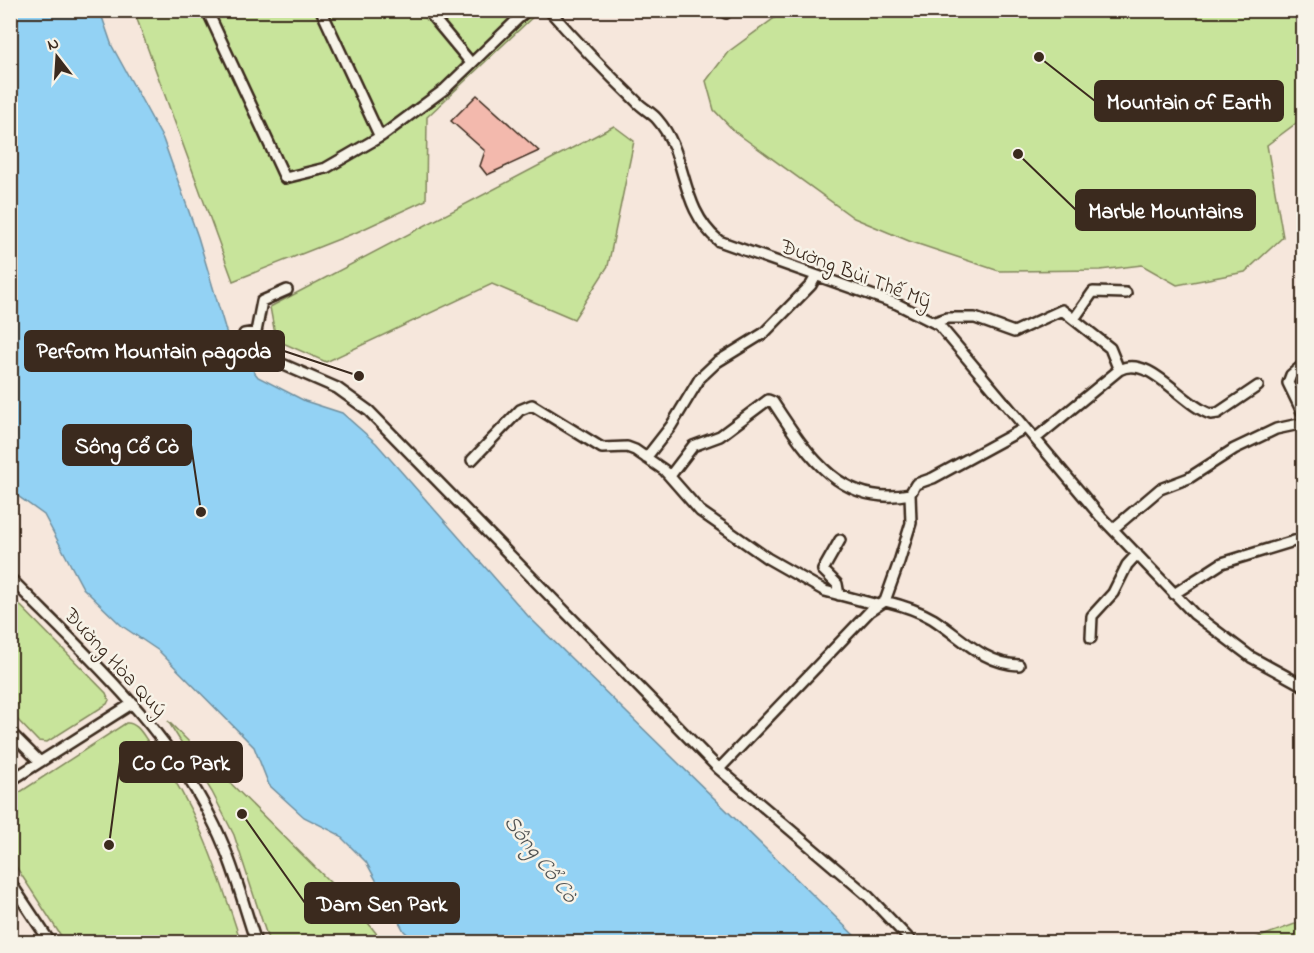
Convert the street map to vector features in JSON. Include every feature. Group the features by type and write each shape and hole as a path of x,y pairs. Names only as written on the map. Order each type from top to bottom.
{"street":[{"path":"207,10 285,178 327,168 380,137 445,89 527,10"},
{"path":"321,10 380,137"},
{"path":"428,10 471,63"},
{"name":"Đường Bùi Thế Mỹ","path":"549,10 657,120 673,145 695,212 703,228 719,241 897,304 934,322 1113,529 1174,594 1216,633 1251,657 1304,686"},
{"path":"646,458 671,426 700,378 717,362 764,333 811,285 816,276"},
{"path":"287,290 262,301 256,332 244,334 259,354 337,388 369,411 719,769 867,895 912,942"},
{"path":"1074,319 1093,292 1126,293"},
{"path":"934,322 954,318 975,318 1010,332 1021,330 1058,310 1066,312 1110,348 1119,370"},
{"path":"1304,364 1291,375 1288,383 1304,416"},
{"path":"1035,439 1119,370 1129,366 1141,367 1211,414 1218,413 1258,386"},
{"path":"670,476 693,446 720,436 768,400 773,402 809,456 830,477 868,493 910,494"},
{"path":"472,460 510,419 529,405 602,448 627,447 646,458 670,476 690,501 720,527 810,583 839,595 907,607 932,619 999,663 1019,665"},
{"path":"1113,529 1160,489 1189,478 1234,449 1276,429 1304,423"},
{"path":"719,769 882,603 911,522 910,494 916,484 933,478 1025,428"},
{"path":"1174,594 1222,563 1304,538"},
{"path":"839,595 837,584 823,570 840,540"},
{"path":"1091,638 1092,616 1113,593 1126,564 1137,554"},
{"name":"Đường Hòa Quý","path":"10,578 133,703 175,755 208,812 222,843 256,942"},
{"path":"10,782 133,703"},
{"path":"10,732 40,762"},
{"path":"10,882 50,942"}],"green space":[{"path":"134,11 539,11 427,117 426,200 357,232 233,281"},
{"path":"784,11 1303,11 1303,118 1267,145 1283,237 1245,272 1177,285 1142,265 1100,270 999,271 909,241 854,218 734,131 714,110 706,81 728,52"},
{"path":"614,126 634,141 608,266 574,319 492,284 326,362 276,340 270,307"},
{"path":"11,596 106,693 109,700 107,704 47,742 38,741 11,713"},
{"path":"168,721 358,910 383,942 269,942 234,835 212,792"},
{"path":"126,723 130,723 139,730 166,766 193,813 224,890 241,942 65,942 11,859 11,798"},
{"path":"1303,921 1303,942 1246,942"}],"water":[{"path":"10,11 100,11 112,46 163,139 198,237 228,338 258,377 305,401 342,413 376,443 528,616 861,942 416,942 404,931 366,862 338,834 304,817 269,785 254,747 159,651 122,626 83,588 44,515 11,491"}],"building":[{"path":"477,95 539,151 487,175 480,166 485,151 451,121"}],"place":[{"name":"Mountain of Earth","path":"1039,57"},
{"name":"Marble Mountains","path":"1018,154"},
{"name":"Perform Mountain pagoda","path":"359,376"},
{"name":"Sông Cổ Cò","path":"201,512"},
{"name":"Dam Sen Park","path":"242,814"},
{"name":"Co Co Park","path":"109,845"}]}
